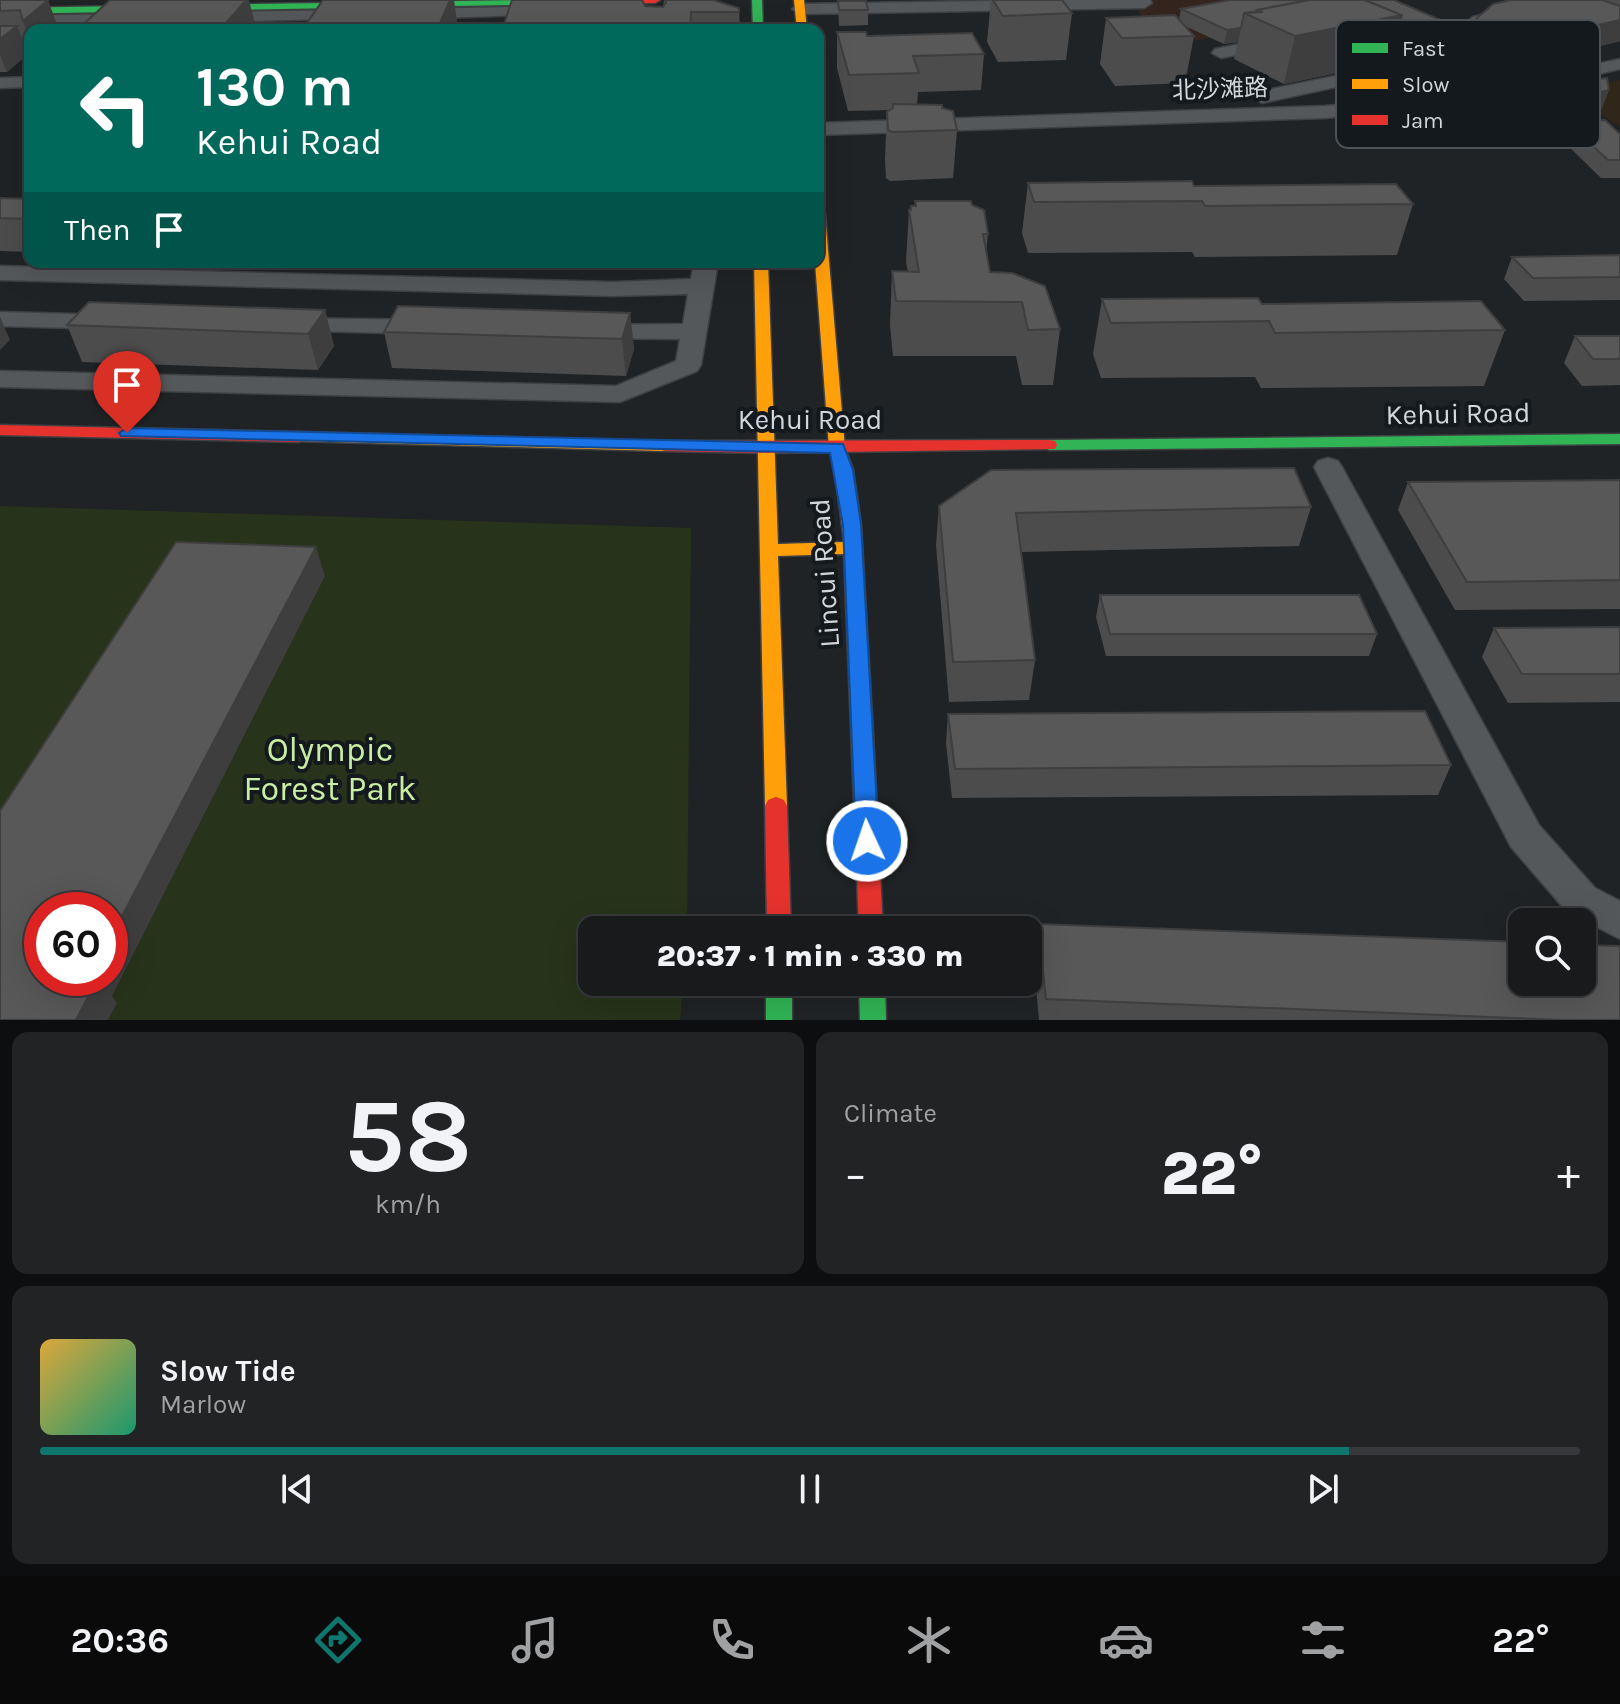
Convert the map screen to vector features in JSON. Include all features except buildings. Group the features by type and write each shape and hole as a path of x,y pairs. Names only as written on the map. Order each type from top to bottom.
{"main road":[{"path":"0,2 143,0"},
{"path":"757,0 758,24"},
{"path":"800,4 802,24"},
{"path":"0,11 654,9"},
{"name":"Lincui Road","path":"761,268 770,392 764,448 779,916"},
{"name":"Lincui Road","path":"820,268 825,392 837,448 836,470 853,548 870,916"},
{"name":"Kehui Road","path":"0,430 764,448 1620,439"},
{"name":"Kehui Road","path":"836,470 869,470"},
{"path":"769,550 853,548"},
{"path":"779,996 779,1020"},
{"path":"872,996 873,1020"}],"street":[{"path":"800,4 1145,2 1158,19"},
{"path":"1479,20 1533,8"},
{"path":"0,21 281,23 541,11 638,13 654,9"},
{"path":"1221,53 1295,38"},
{"path":"0,47 24,46"},
{"name":"北沙滩路","path":"1600,69 1620,64"},
{"path":"1262,97 1336,81"},
{"path":"0,83 24,82"},
{"name":"北沙滩路","path":"824,129 1336,111"},
{"path":"0,273 613,289 704,274 688,365 620,394 0,379"},
{"path":"0,319 133,323"},
{"path":"258,325 446,328"},
{"path":"570,330 694,332"},
{"path":"1327,467 1525,836 1581,900 1620,921"}],"shaded area":[{"path":"1137,0 1395,0 1169,46 1137,10"},
{"path":"1620,80 1620,126 1600,115 1600,84"}],"green space":[{"name":"Olympic Forest Park","path":"0,506 691,528 687,916 578,916 578,996 682,996 680,1020 0,1020"}],"traffic: fast":[{"path":"757,0 758,24"},
{"path":"0,11 517,2"},
{"path":"1049,445 1620,439"},
{"path":"779,996 779,1020"},
{"path":"872,996 873,1020"}],"traffic: slow":[{"path":"799,0 801,24"},
{"path":"761,268 776,806"},
{"path":"822,268 837,448 844,470 852,525 863,752"},
{"path":"299,437 664,446"},
{"path":"769,550 853,548"}],"traffic: jam":[{"path":"517,2 655,0"},
{"path":"0,430 299,437"},
{"path":"664,446 1049,445"},
{"path":"863,752 870,916"},
{"path":"776,806 779,916"}],"route":[{"path":"127,433 837,448 844,470 852,525 867,841"}]}
